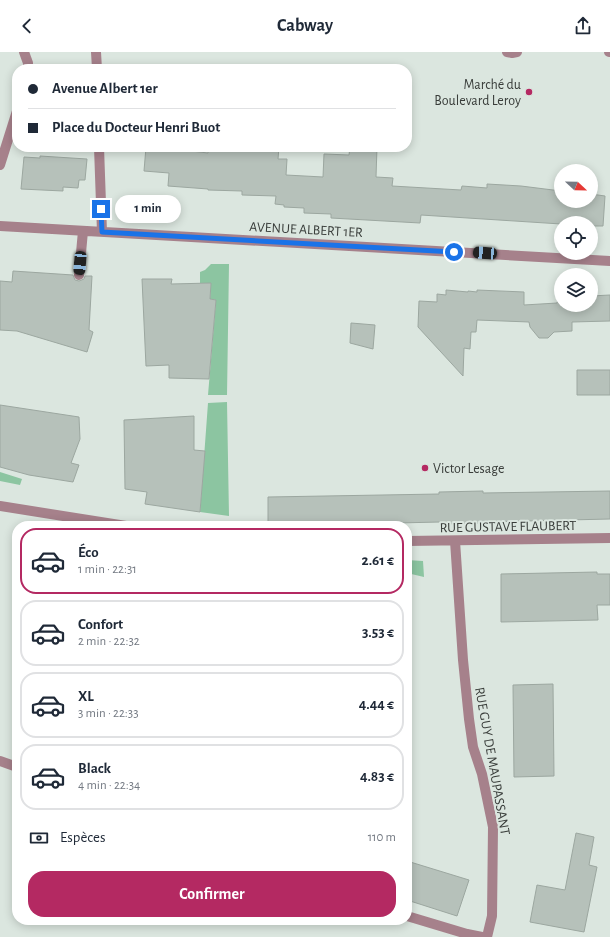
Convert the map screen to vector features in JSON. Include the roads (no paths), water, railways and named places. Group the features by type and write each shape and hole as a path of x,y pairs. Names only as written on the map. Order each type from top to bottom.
{"street":[{"path":"24,52 28,64"},
{"path":"96,52 97,64"},
{"path":"507,52 517,52"},
{"path":"0,165 12,127"},
{"path":"99,152 102,232"},
{"name":"AVENUE ALBERT 1ER","path":"0,226 610,261"},
{"path":"79,275 83,230"},
{"path":"0,506 94,521"},
{"name":"RUE GUSTAVE FLAUBERT","path":"412,541 610,538"},
{"name":"RUE GUY DE MAUPASSANT","path":"455,541 463,660 469,719 473,747 482,774 493,827 492,916 486,937"},
{"path":"0,761 12,766"},
{"path":"412,917 482,937"}],"place":[{"name":"Marché du Boulevard Leroy","path":"529,92"},
{"name":"Victor Lesage","path":"425,468"}]}
